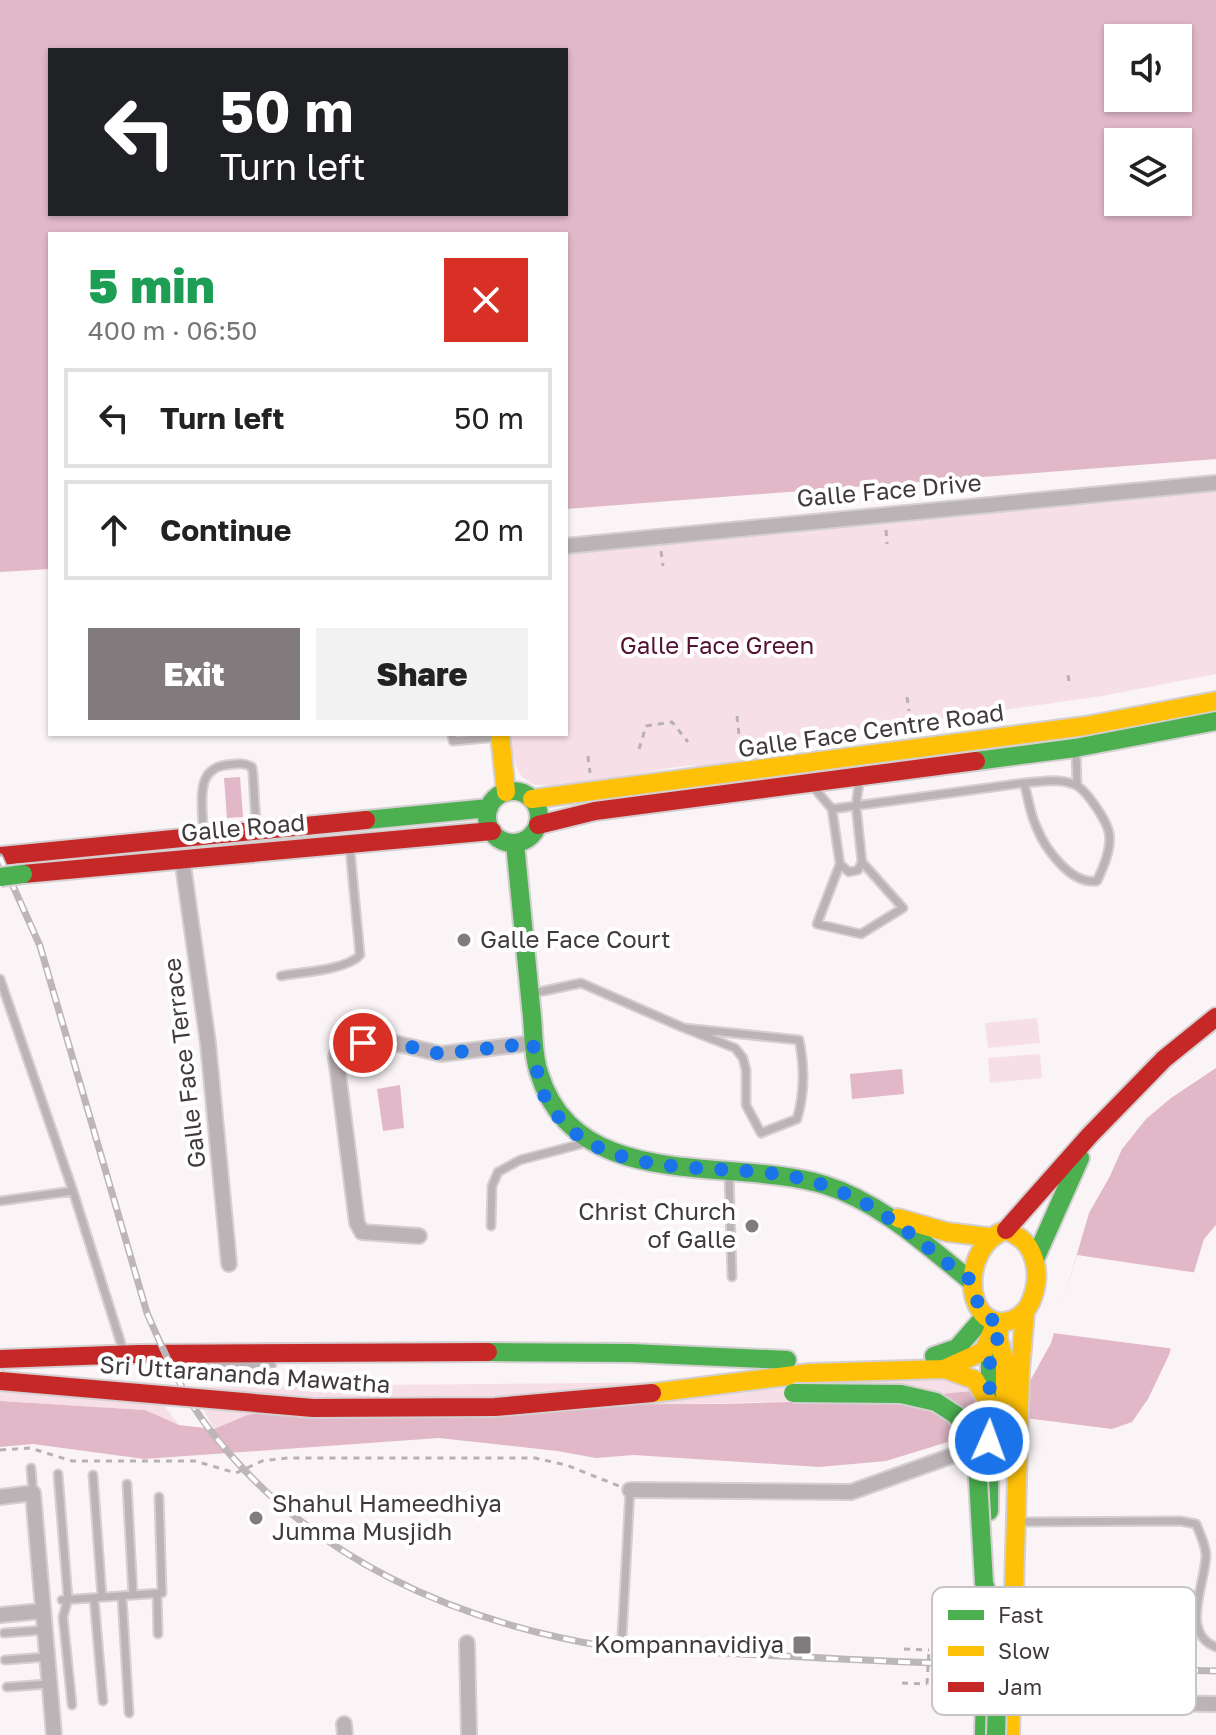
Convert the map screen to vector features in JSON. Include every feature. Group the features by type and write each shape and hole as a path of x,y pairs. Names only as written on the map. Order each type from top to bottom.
{"main road":[{"name":"Galle Face Centre Road","path":"538,825 595,811 1075,748 1176,720 1216,701"},
{"name":"Galle Face Centre Road","path":"532,799 1085,726 1176,720 1216,721"},
{"path":"500,736 506,792"},
{"path":"506,792 521,792 532,799 538,809 538,825 530,837 515,843 501,840 488,823 489,808 497,796 506,792"},
{"name":"Galle Road","path":"0,856 489,808"},
{"name":"Galle Road","path":"0,877 492,831"},
{"path":"515,843 533,1043 544,1094 558,1116 587,1142 613,1155 808,1180 845,1193 882,1213 972,1282"},
{"path":"1015,1587 1018,1436 995,1324 976,1300 972,1282 976,1257 1164,1059 1216,1017"},
{"path":"1035,1259 1090,1135"},
{"path":"882,1213 947,1232 1023,1237 1035,1259 1037,1283 991,1407 987,1587"},
{"path":"995,1324 1015,1320 1025,1313"},
{"name":"Sri Uttarananda Mawatha","path":"678,1389 746,1365 787,1360 948,1353 995,1324"},
{"name":"Sri Uttarananda Mawatha","path":"0,1381 313,1408 495,1407 652,1393 810,1373 944,1369 984,1351 995,1324"},
{"path":"0,1359 200,1354 570,1352 787,1360"},
{"path":"944,1369 971,1374 981,1385 991,1407"},
{"path":"1001,1587 1005,1370"},
{"path":"678,1389 901,1394 936,1402 956,1415 972,1437 977,1462 985,1587"},
{"path":"984,1715 984,1735"},
{"path":"996,1735 997,1715"},
{"path":"1010,1735 1011,1715"}],"street":[{"name":"Galle Face Drive","path":"568,546 1216,483"},
{"name":"Galle Face Terrace","path":"182,858 208,1043 229,1264"},
{"path":"419,1236 362,1232 357,1223 336,1057 338,1050 382,1040 441,1054 533,1043"},
{"path":"630,1490 851,1492 990,1441"},
{"path":"0,1497 33,1493 54,1735"},
{"path":"0,1615 45,1604"},
{"path":"467,1643 469,1735"},
{"path":"1196,1704 1216,1704"}],"lane":[{"path":"452,736 453,741 492,736"},
{"path":"1024,783 1036,828 1067,872 1087,883 1097,881 1106,859 1109,834 1093,802 1077,784 1075,748"},
{"path":"204,836 204,777 216,766 244,763 252,767 257,831"},
{"path":"840,864 849,872 858,870 862,862 856,806 861,776"},
{"path":"832,809 1024,783 1054,781 1077,784"},
{"path":"809,783 832,809 840,864 817,924 861,934 903,908 862,862"},
{"path":"281,976 354,962 360,955 350,843"},
{"path":"0,979 73,1191 125,1356"},
{"path":"529,994 581,983 684,1028 735,1048 743,1058 746,1070 746,1105 761,1133 797,1119 804,1095 799,1040 684,1028"},
{"path":"491,1226 492,1186 498,1172 520,1160 587,1142"},
{"path":"729,1169 732,1277"},
{"path":"0,1201 73,1191"},
{"path":"200,1354 202,1364 207,1367 287,1363"},
{"path":"302,1363 493,1359 746,1365"},
{"path":"31,1468 33,1493"},
{"path":"58,1474 65,1600 63,1617 72,1705"},
{"path":"93,1475 103,1701"},
{"path":"127,1484 133,1595"},
{"path":"622,1637 630,1490"},
{"path":"65,1600 157,1594 163,1591 159,1497"},
{"path":"1017,1522 1180,1521 1196,1524 1206,1554 1196,1619 1204,1642 1216,1647"},
{"path":"157,1594 158,1634"},
{"path":"122,1596 129,1713"},
{"path":"4,1633 44,1630"},
{"path":"5,1660 46,1657"},
{"path":"7,1687 49,1684"}],"path":[{"path":"885,527 887,544"},
{"path":"1068,675 1070,687"},
{"path":"907,697 909,711"},
{"path":"737,716 739,735"},
{"path":"639,749 646,726 672,722 688,742"},
{"path":"0,1450 30,1448 72,1461 195,1461 236,1473 262,1461 287,1458 535,1458 566,1465 630,1490"},
{"path":"902,1683 927,1684 929,1650 904,1649"}],"green space":[{"name":"Galle Face Green","path":"1216,477 1216,674 1102,696 794,740 783,756 722,768 670,768 543,786 531,783 520,774 510,736 568,736 568,539"},
{"path":"1037,1018 1040,1043 988,1048 985,1023"},
{"path":"1040,1054 1042,1078 990,1083 988,1058"},
{"path":"993,1379 993,1389 888,1399 247,1415 214,1429 191,1387"},
{"path":"0,1389 164,1405 179,1426 145,1410 0,1401"}],"shaded area":[{"path":"0,0 1216,0 1216,459 568,509 568,232 48,232 48,569 0,572"},
{"path":"240,777 243,817 227,818 224,778"},
{"path":"1216,1068 1216,1225 1204,1239 1169,1355 1148,1399 1132,1422 1112,1429 1025,1418 886,1461 819,1467 634,1455 596,1458 439,1438 144,1459 33,1444 0,1447 0,1401 145,1410 179,1425 214,1429 247,1415 325,1405 719,1404 888,1399 993,1389 1030,1381 1051,1343 1089,1213 1122,1149 1146,1119"},
{"path":"902,1069 904,1094 852,1099 850,1074"},
{"path":"400,1085 404,1128 383,1131 377,1089"}],"pier":[{"path":"1077,1255 1198,1273 1175,1349 1053,1333"}],"railway":[{"path":"0,857 40,946 147,1313 167,1358 200,1417 249,1475 292,1514 339,1548 389,1577 441,1601 496,1621 552,1636 644,1650 932,1663"},
{"path":"1196,1670 1216,1671"}],"traffic: fast":[{"path":"976,761 1075,748 1216,721"},
{"path":"513,791 531,799 539,817 531,835 513,843 495,835 487,817 495,799 513,791"},
{"path":"366,820 489,808"},
{"path":"515,843 535,1057 539,1073 558,1112 586,1138 621,1154 661,1164 787,1177 846,1193 885,1214 972,1282"},
{"path":"0,877 23,874"},
{"path":"1035,1259 1080,1158"},
{"path":"934,1356 957,1348 985,1316"},
{"path":"989,1511 990,1359 998,1337"},
{"path":"488,1352 631,1353 787,1360"},
{"path":"793,1393 901,1394 936,1402 956,1415 972,1437 977,1462 985,1587"},
{"path":"984,1715 984,1735"},
{"path":"996,1735 997,1715"}],"traffic: slow":[{"path":"532,799 1085,726 1216,701"},
{"path":"500,736 506,792"},
{"path":"898,1218 947,1232 988,1237"},
{"path":"1006,1230 1020,1238 1030,1249 1036,1265 1036,1284 1026,1310 1014,1319 1003,1322 990,1319 981,1311 973,1283 981,1251 991,1239 1006,1230"},
{"path":"1014,1587 1020,1371 1025,1313"},
{"path":"652,1393 810,1373 944,1369 984,1351 996,1322"},
{"path":"1000,1324 998,1337 1005,1364 1005,1396"},
{"path":"945,1369 975,1380 991,1407"},
{"path":"1010,1735 1011,1715"}],"traffic: jam":[{"path":"538,825 595,811 976,761"},
{"path":"0,856 366,820"},
{"path":"23,874 492,831"},
{"path":"1006,1230 1090,1135 1164,1059 1216,1017"},
{"path":"0,1359 138,1354 488,1352"},
{"path":"0,1381 313,1408 495,1407 652,1393"}],"place":[{"name":"Galle Face Court","path":"464,940"},
{"name":"Christ Church of Galle","path":"752,1226"},
{"name":"Shahul Hameedhiya Jumma Musjidh","path":"256,1518"},
{"name":"Kompannavidiya","path":"802,1645"}],"route":[{"path":"363,1043 382,1040 441,1054 533,1043 544,1094 558,1116 587,1142 613,1155 683,1166 785,1175 828,1186 882,1213 972,1282 980,1310 990,1320 1000,1322 990,1359 989,1441"}]}
